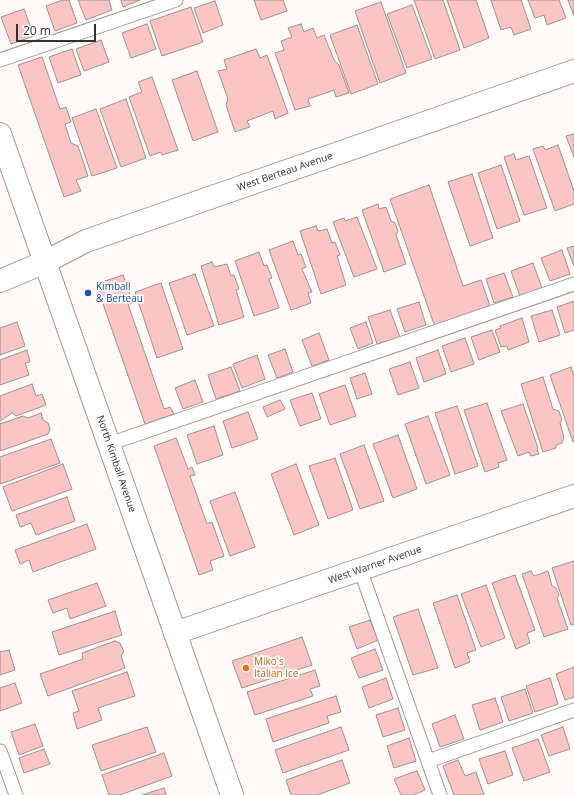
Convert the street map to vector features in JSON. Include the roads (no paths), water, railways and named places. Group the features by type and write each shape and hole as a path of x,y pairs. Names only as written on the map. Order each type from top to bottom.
{"street":[{"name":"West Berteau Avenue","path":"0,281 45,262 86,241 574,71"},
{"name":"North Kimball Avenue","path":"0,134 232,795"},
{"name":"West Warner Avenue","path":"175,633 574,496"}],"lane":[{"path":"0,60 176,0"},
{"path":"109,444 574,284"},
{"path":"360,570 440,795"},
{"path":"428,761 574,710"},
{"path":"0,751 16,795"}],"place":[{"name":"Kimball & Berteau","path":"88,293"},
{"name":"Miko's Italian Ice","path":"246,668"}]}
